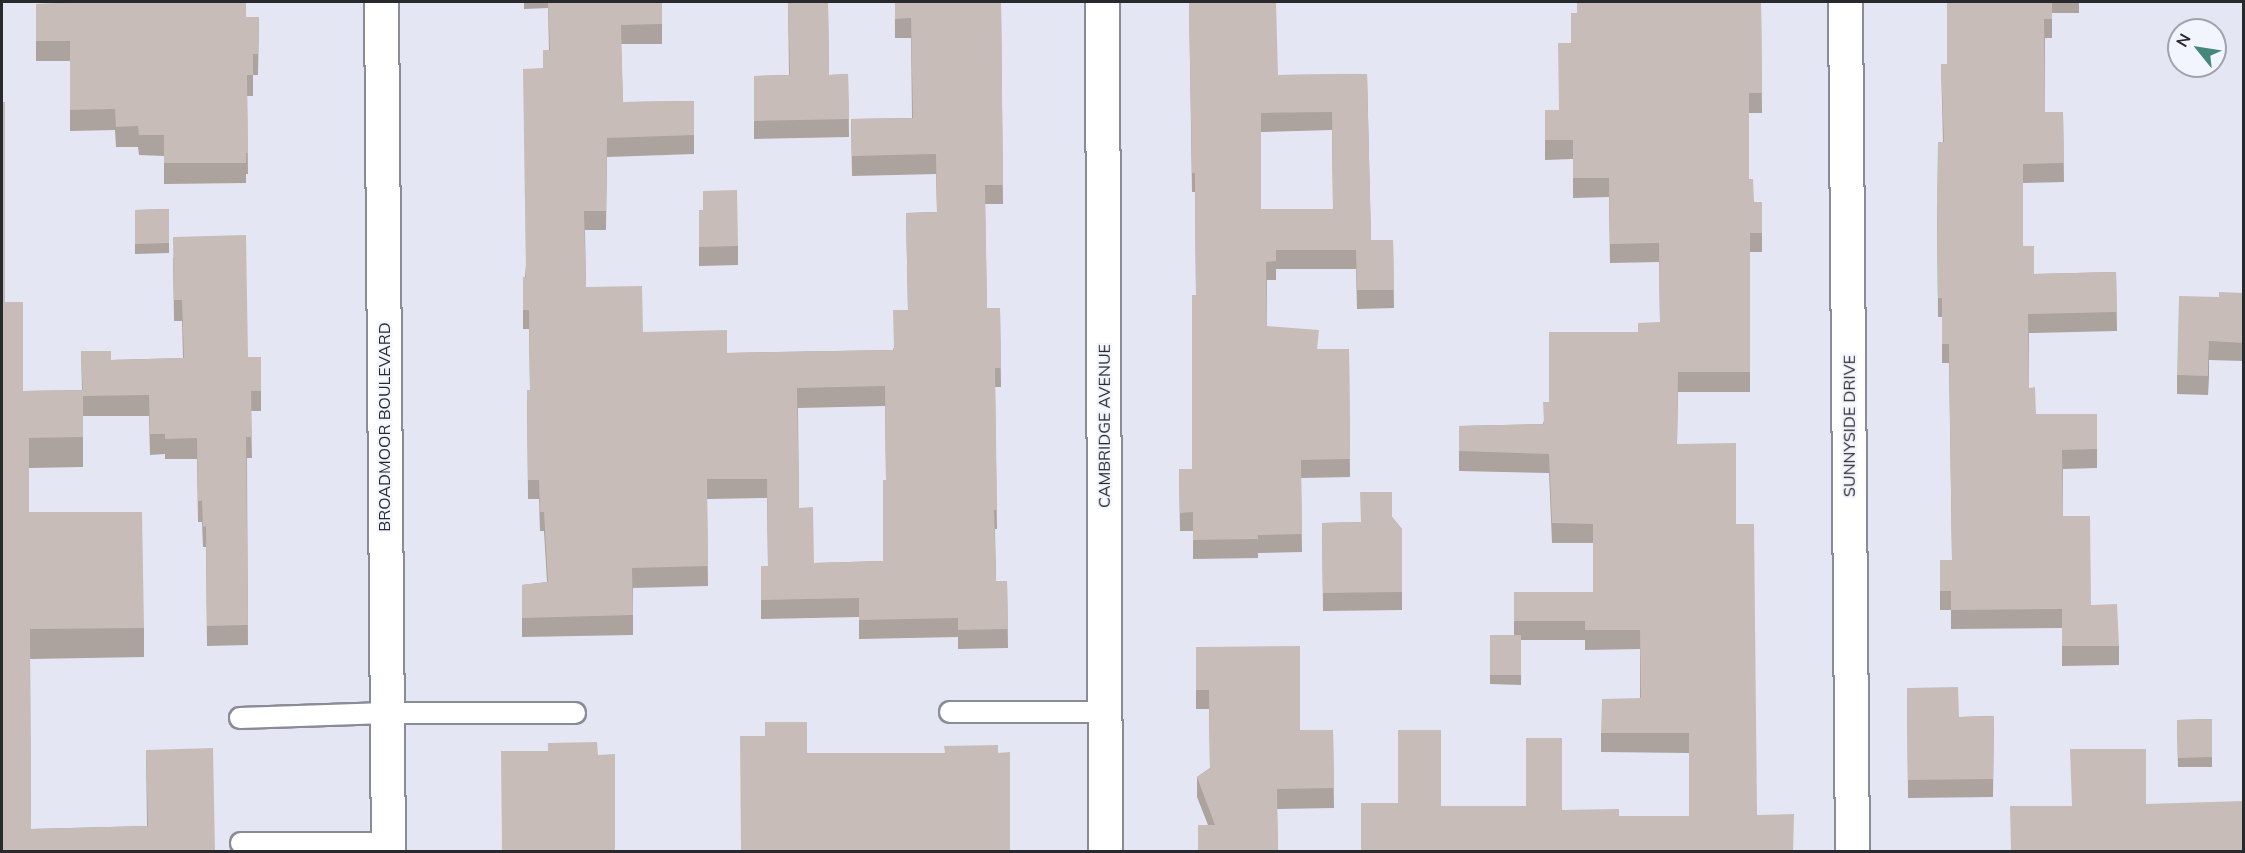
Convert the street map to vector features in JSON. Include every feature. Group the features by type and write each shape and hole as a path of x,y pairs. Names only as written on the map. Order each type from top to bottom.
{"street":[{"name":"BROADMOOR BOULEVARD","path":"381,2 388,847"},
{"name":"CAMBRIDGE AVENUE","path":"1102,2 1105,852"},
{"name":"SUNNYSIDE DRIVE","path":"1845,2 1852,852"}],"lane":[{"path":"950,712 1105,712"},
{"path":"240,718 386,713 575,713"},
{"path":"241,843 388,847"}],"building":[{"path":"246,2 246,17 259,17 258,54 253,54 253,75 247,75 248,153 246,153 246,163 164,163 164,135 139,135 138,126 116,127 115,109 70,110 70,41 36,41 36,4"},
{"path":"548,2 662,2 662,24 621,25 623,102 694,101 694,135 607,138 606,211 584,211 586,287 642,286 643,332 727,330 727,353 894,350 893,310 908,310 906,213 937,212 936,154 852,156 851,119 913,118 911,18 895,19 895,2 1001,2 1003,185 985,185 987,308 1000,308 1001,368 995,368 996,581 1007,581 1008,629 958,630 958,618 859,620 859,598 761,600 761,566 768,566 767,479 707,479 708,566 632,568 633,615 522,618 522,585 548,582 544,512 540,512 539,480 528,480 527,390 530,390 529,310 523,310 523,277 526,277 523,69 543,68 543,50 550,50","holes":["885,386 886,480 883,480 883,561 814,563 813,507 799,508 797,388"]},
{"path":"788,2 828,2 829,75 848,74 849,119 754,121 754,76 790,75"},
{"path":"1189,2 1276,2 1278,75 1367,74 1371,240 1393,240 1394,290 1357,290 1356,250 1276,250 1276,261 1266,262 1267,326 1319,330 1317,349 1349,349 1350,459 1301,460 1302,534 1258,535 1258,539 1193,540 1193,512 1180,513 1179,469 1192,469 1192,295 1196,295 1195,173 1192,173","holes":["1332,112 1333,209 1261,209 1261,113"]},
{"path":"1577,2 1761,2 1762,93 1749,93 1749,179 1753,179 1754,202 1762,202 1762,233 1750,233 1750,372 1678,372 1677,444 1736,443 1736,524 1754,524 1757,815 1794,814 1793,852 1361,852 1361,803 1398,803 1398,730 1441,730 1441,806 1526,806 1526,738 1562,738 1562,810 1619,809 1619,816 1689,816 1689,733 1601,733 1602,699 1641,698 1640,630 1585,630 1585,621 1514,621 1514,592 1593,592 1593,524 1552,523 1549,454 1459,451 1459,426 1544,424 1543,402 1549,402 1549,332 1638,332 1638,323 1660,322 1659,243 1610,244 1609,178 1573,178 1573,140 1545,140 1545,110 1559,110 1558,43 1571,43 1571,13 1577,13"},
{"path":"1947,2 2052,2 2052,19 2044,19 2045,112 2063,112 2064,163 2023,164 2023,246 2034,246 2034,274 2116,272 2117,312 2028,314 2029,388 2035,387 2036,414 2097,414 2097,449 2062,450 2063,516 2090,516 2091,605 2117,604 2119,646 2062,646 2062,609 1951,610 1951,591 1940,591 1940,560 1952,560 1949,344 1942,344 1942,298 1938,298 1937,191 1938,142 1944,142 1941,64 1947,64"},
{"path":"2,102 5,102 5,302 23,302 23,391 83,390 83,437 29,438 29,512 142,512 144,628 30,629 31,829 148,826 146,750 213,748 215,852 2,852"},
{"path":"737,190 738,246 699,247 699,210 703,210 703,191"},
{"path":"169,209 169,243 135,244 135,210"},
{"path":"246,235 248,357 261,357 261,391 251,391 252,437 246,437 248,625 207,626 206,526 203,527 202,501 198,501 197,438 165,439 165,434 150,434 149,395 83,396 81,351 111,351 111,360 184,358 182,300 174,300 173,237"},
{"path":"2219,292 2244,293 2244,343 2209,341 2208,376 2177,375 2179,296 2219,297"},
{"path":"2243,478 2244,508 2242,508"},
{"path":"1360,492 1392,492 1392,517 1402,529 1402,592 1323,593 1322,523 1361,522"},
{"path":"1490,635 1521,635 1521,675 1490,675"},
{"path":"1300,646 1300,730 1333,730 1334,788 1277,789 1278,852 1198,852 1198,825 1215,825 1197,777 1210,768 1209,690 1196,690 1196,647"},
{"path":"1958,687 1959,717 1994,716 1993,779 1908,780 1907,688"},
{"path":"2212,719 2212,757 2178,758 2177,720"},
{"path":"765,722 807,722 807,753 945,753 944,746 998,745 998,753 1010,752 1010,852 735,852 741,851 740,736 765,736"},
{"path":"597,742 598,755 615,754 615,852 502,852 501,751 548,751 548,743"},
{"path":"2070,749 2146,749 2146,804 2244,801 2244,852 2011,852 2010,806 2072,806"}]}
